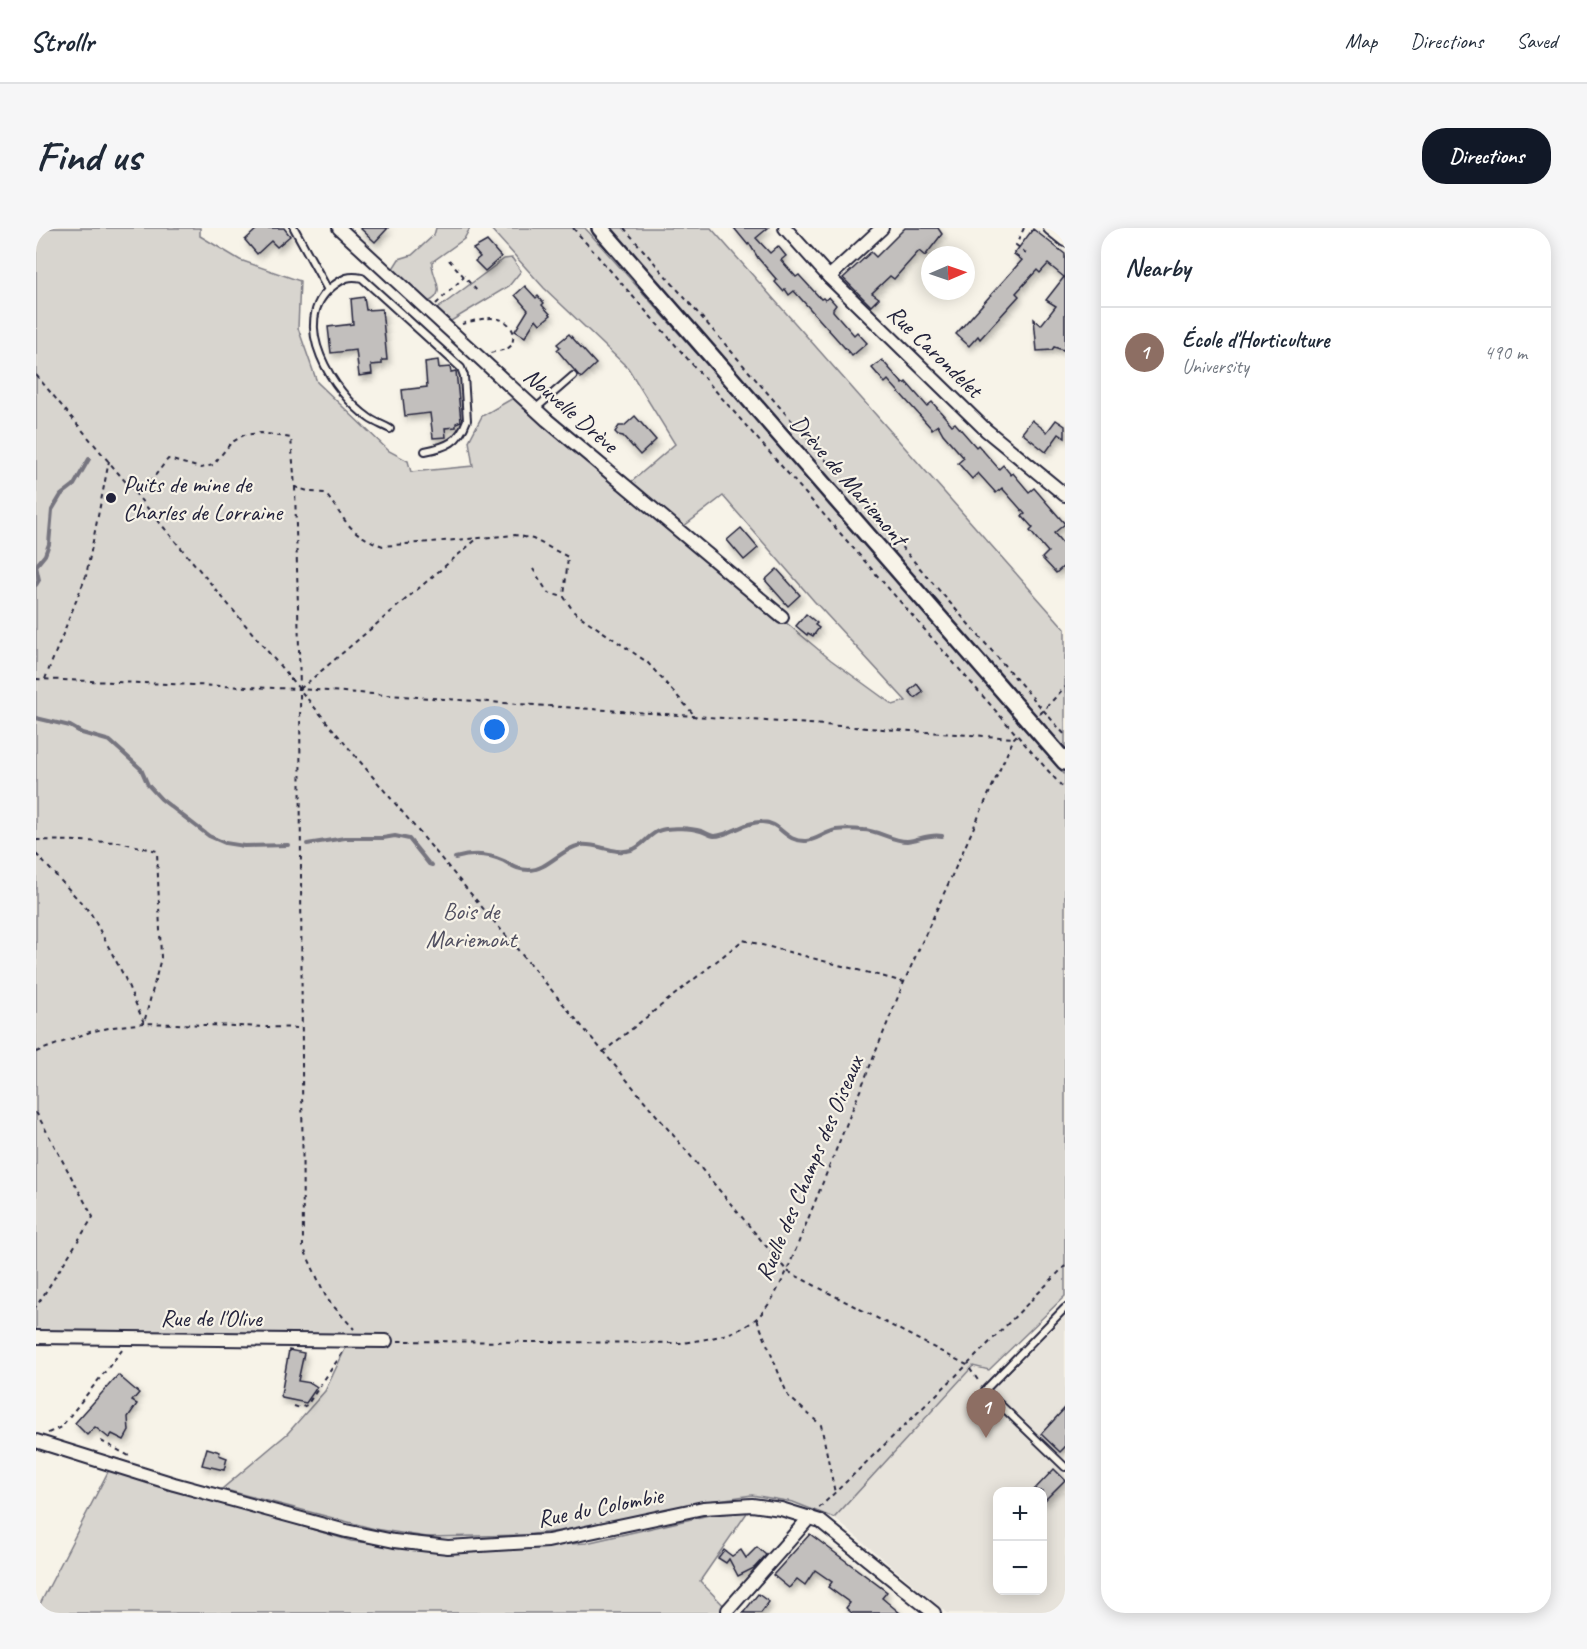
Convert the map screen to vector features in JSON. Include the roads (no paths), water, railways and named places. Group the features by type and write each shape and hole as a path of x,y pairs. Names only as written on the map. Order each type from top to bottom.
{"street":[{"name":"Nouvelle Drève","path":"339,228 535,409 782,616"},
{"name":"Drève de Mariemont","path":"600,228 1065,762"},
{"name":"Rue Carondelet","path":"785,228 829,277 986,430 1065,495"},
{"path":"829,277 882,228"},
{"path":"1050,228 1065,240"},
{"name":"Rue de l'Olive","path":"36,1337 386,1341"},
{"name":"Rue du Colombie","path":"40,1438 154,1478 346,1532 394,1541 448,1547 548,1541 703,1508 752,1505 781,1509 820,1521 934,1613"},
{"path":"728,1610 810,1517"}],"lane":[{"path":"294,228 328,290"},
{"path":"390,429 370,419 355,406 332,378 320,355 314,334 314,322 320,300 344,277 362,278 461,368 464,376 467,420 462,433 445,447 425,450"},
{"path":"535,409 573,376"},
{"path":"1065,1308 985,1390 1065,1467"}],"waterway":[{"path":"36,585 39,580 36,566 45,555 49,544 52,510 61,495 74,485 89,459"},
{"path":"36,718 70,726 82,733 110,741 141,769 148,785 161,799 209,836 225,843 244,846 288,845"},
{"path":"455,858 486,855 529,870 542,867 567,850 581,845 625,851 635,848 653,834 665,829 692,829 714,836 726,834 756,822 774,825 787,835 806,841 832,831 846,829 869,830 907,841 933,835 942,836"},
{"path":"307,844 345,838 395,836 409,839 432,865"}],"place":[{"name":"Puits de mine de Charles de Lorraine","path":"111,498"},
{"name":"École d'Horticulture","path":"986,1438"}],"park label":[{"name":"Bois de Mariemont","path":"471,925"}]}
